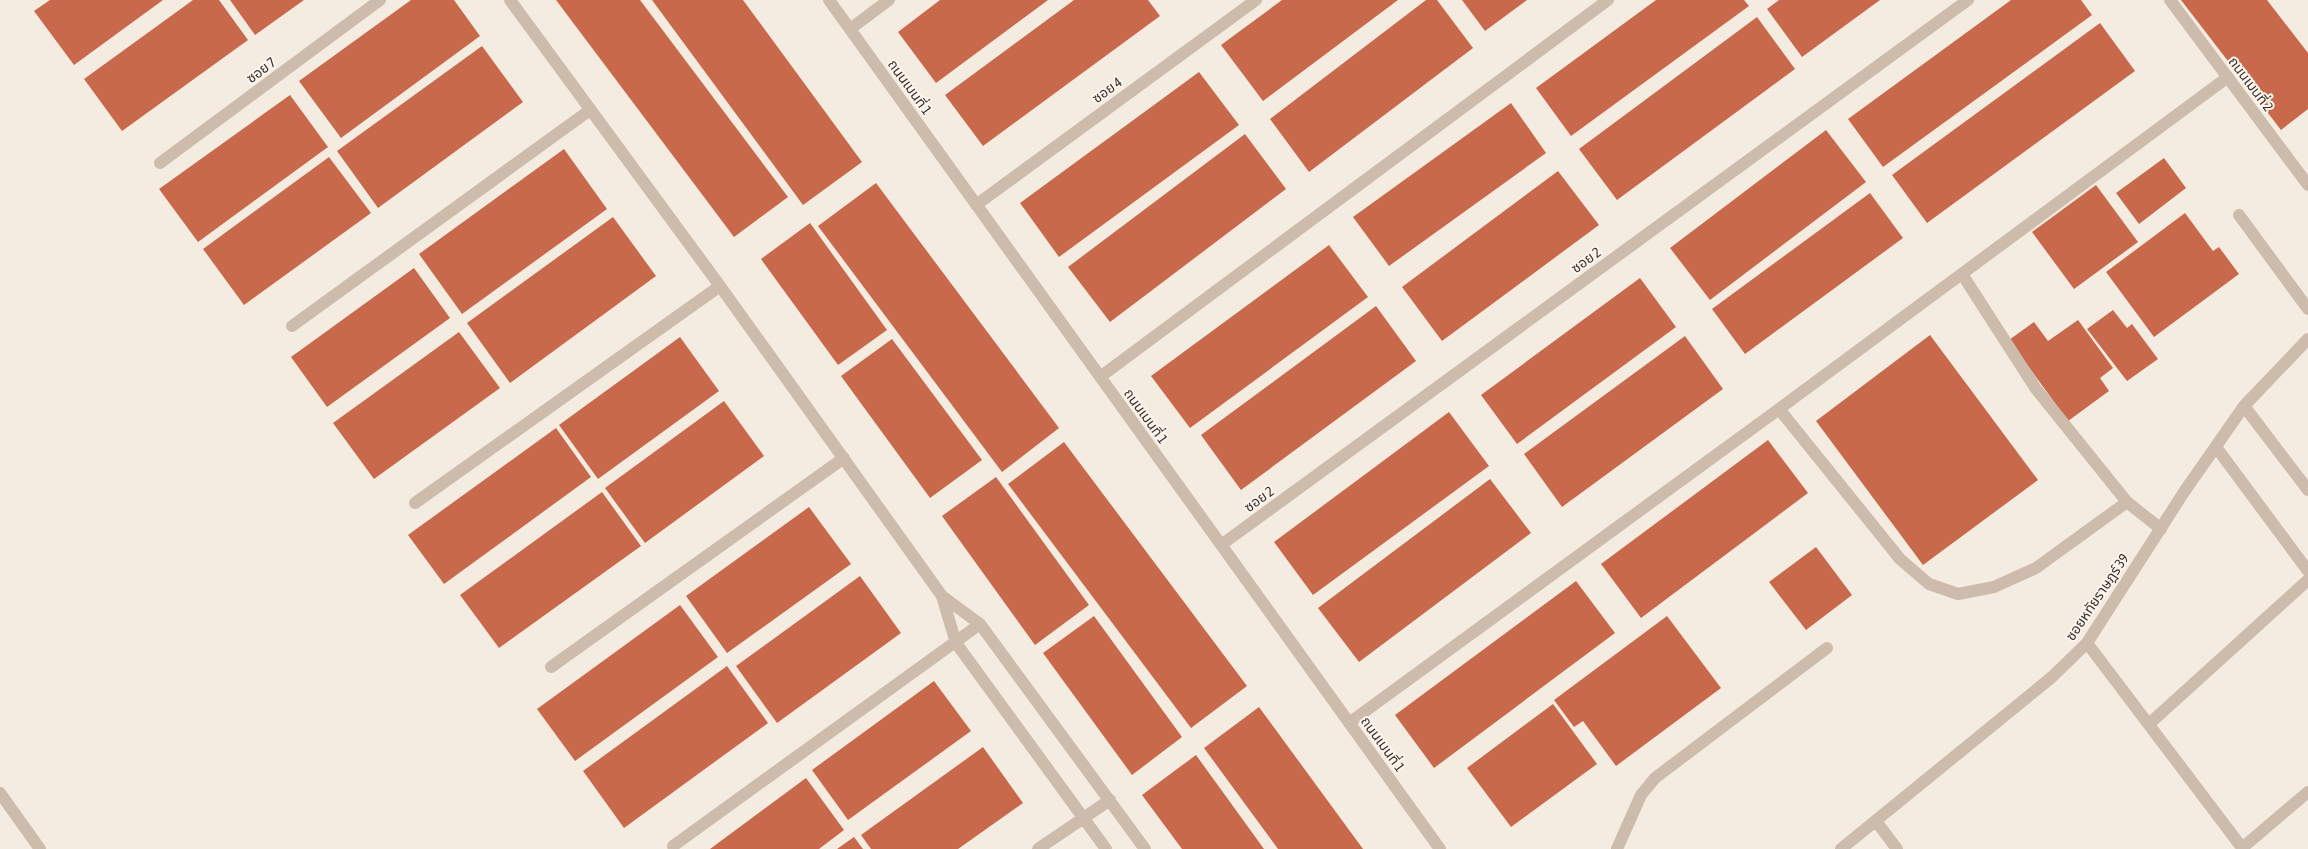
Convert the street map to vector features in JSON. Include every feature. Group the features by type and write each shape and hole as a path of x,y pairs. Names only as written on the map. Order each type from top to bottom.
{"street":[{"name":"ซอย 7","path":"160,163 380,0"},
{"path":"510,0 720,286 942,596 980,624 1145,849"},
{"name":"ถนนเมนที่ 1","path":"829,0 1440,849"},
{"path":"850,29 889,0"},
{"name":"ซอย 4","path":"976,205 1256,0"},
{"path":"1100,377 1608,0"},
{"name":"ซอย 2","path":"1221,545 1968,0"},
{"name":"ถนนเมนที่ 2","path":"2170,0 2308,186"},
{"path":"1349,723 1779,409 2228,77"},
{"path":"292,326 590,110"},
{"path":"2239,215 2308,309"},
{"path":"1962,274 2036,389 2126,502 2161,528"},
{"path":"415,503 720,286"},
{"name":"ซอยหทัยราษฎร์ 39","path":"1841,849 2052,677 2087,643 2161,528 2244,406 2308,339"},
{"path":"2244,406 2308,490"},
{"path":"1779,409 1900,559 1929,584 1958,594 1994,587 2036,568 2126,502"},
{"path":"2216,447 2308,571"},
{"path":"551,667 844,458"},
{"path":"2149,724 2308,580"},
{"path":"942,596 956,643 1106,849"},
{"path":"673,846 980,624"},
{"path":"2087,643 2242,849 2308,792"},
{"path":"1617,849 1640,795 1655,778 1827,648"},
{"path":"0,793 40,849"},
{"path":"1038,849 1110,800"},
{"path":"1876,821 1897,849"}],"building":[{"path":"50,0 163,0 74,65 34,11"},
{"path":"193,0 219,0 248,40 122,131 84,79"},
{"path":"230,0 304,0 255,35"},
{"path":"411,0 454,0 480,36 341,138 299,81"},
{"path":"556,0 640,0 788,197 734,237"},
{"path":"652,0 743,0 862,162 803,205"},
{"path":"940,0 1048,0 936,83 898,32"},
{"path":"1074,0 1148,0 1160,16 983,146 945,95"},
{"path":"1282,0 1398,0 1263,101 1221,45"},
{"path":"1426,0 1437,0 1473,48 1309,172 1270,119"},
{"path":"1462,0 1527,0 1485,31"},
{"path":"1656,0 1744,0 1749,6 1571,136 1536,88"},
{"path":"1779,0 1880,0 1802,57 1767,9"},
{"path":"2011,0 2081,0 2092,15 1883,167 1848,119"},
{"path":"2181,0 2267,0 2308,53 2308,109 2281,130"},
{"path":"1757,17 1795,69 1617,200 1579,149"},
{"path":"2100,23 2135,71 1927,223 1892,175"},
{"path":"482,46 523,102 378,208 337,151"},
{"path":"1199,72 1239,125 1059,257 1020,203"},
{"path":"290,95 328,147 198,242 159,189"},
{"path":"1511,103 1546,153 1389,266 1353,217"},
{"path":"1826,130 1866,182 1710,300 1670,248"},
{"path":"1245,134 1286,189 1110,322 1068,267"},
{"path":"564,149 607,209 462,314 419,254"},
{"path":"329,157 371,213 244,305 203,249"},
{"path":"2164,158 2186,188 2139,224 2116,193"},
{"path":"1558,171 1599,225 1442,341 1402,287"},
{"path":"876,183 1059,428 1002,472 818,226"},
{"path":"2096,185 2138,242 2074,289 2032,232"},
{"path":"1870,193 1903,238 1745,354 1712,309"},
{"path":"2185,213 2213,251 2219,247 2239,274 2154,337 2106,272"},
{"path":"613,217 656,276 510,383 467,323"},
{"path":"810,223 887,330 838,365 761,259"},
{"path":"1329,245 1368,297 1190,428 1151,376"},
{"path":"414,268 450,318 327,407 291,357"},
{"path":"1640,278 1676,327 1517,444 1481,395"},
{"path":"1376,306 1416,361 1241,490 1201,435"},
{"path":"2113,310 2127,328 2132,324 2158,359 2127,381 2087,329"},
{"path":"2078,320 2113,368 2100,378 2109,391 2068,421 2009,340 2034,322 2048,341"},
{"path":"459,332 500,388 374,479 333,423"},
{"path":"1930,335 2038,480 1923,565 1816,421"},
{"path":"1685,336 1723,389 1562,507 1524,454"},
{"path":"680,337 719,391 598,479 559,425"},
{"path":"892,339 982,460 930,498 841,376"},
{"path":"724,401 764,456 645,543 605,488"},
{"path":"1449,412 1489,466 1313,595 1274,542"},
{"path":"556,428 591,477 444,584 408,535"},
{"path":"1768,440 1808,493 1641,618 1601,564"},
{"path":"1064,442 1247,686 1191,728 1008,484"},
{"path":"996,477 1089,605 1035,645 942,516"},
{"path":"1490,479 1531,533 1359,662 1318,608"},
{"path":"602,492 641,546 499,648 460,595"},
{"path":"809,507 851,564 727,653 686,596"},
{"path":"1816,547 1852,595 1806,630 1769,582"},
{"path":"860,576 901,633 777,723 736,666"},
{"path":"1576,581 1615,633 1434,768 1395,715"},
{"path":"680,605 718,657 575,761 537,709"},
{"path":"1094,616 1182,737 1132,775 1043,653"},
{"path":"1667,616 1721,688 1616,766 1583,721 1574,727 1554,700"},
{"path":"727,666 768,723 624,828 583,771"},
{"path":"934,681 971,731 848,820 812,770"},
{"path":"1553,704 1597,764 1511,827 1467,768"},
{"path":"1259,707 1363,849 1278,849 1204,748"},
{"path":"983,747 1023,803 958,849 871,849 861,835"},
{"path":"1196,755 1264,849 1182,849 1142,795"},
{"path":"806,778 844,830 819,849 710,849"},
{"path":"854,837 863,849 837,849"}]}
